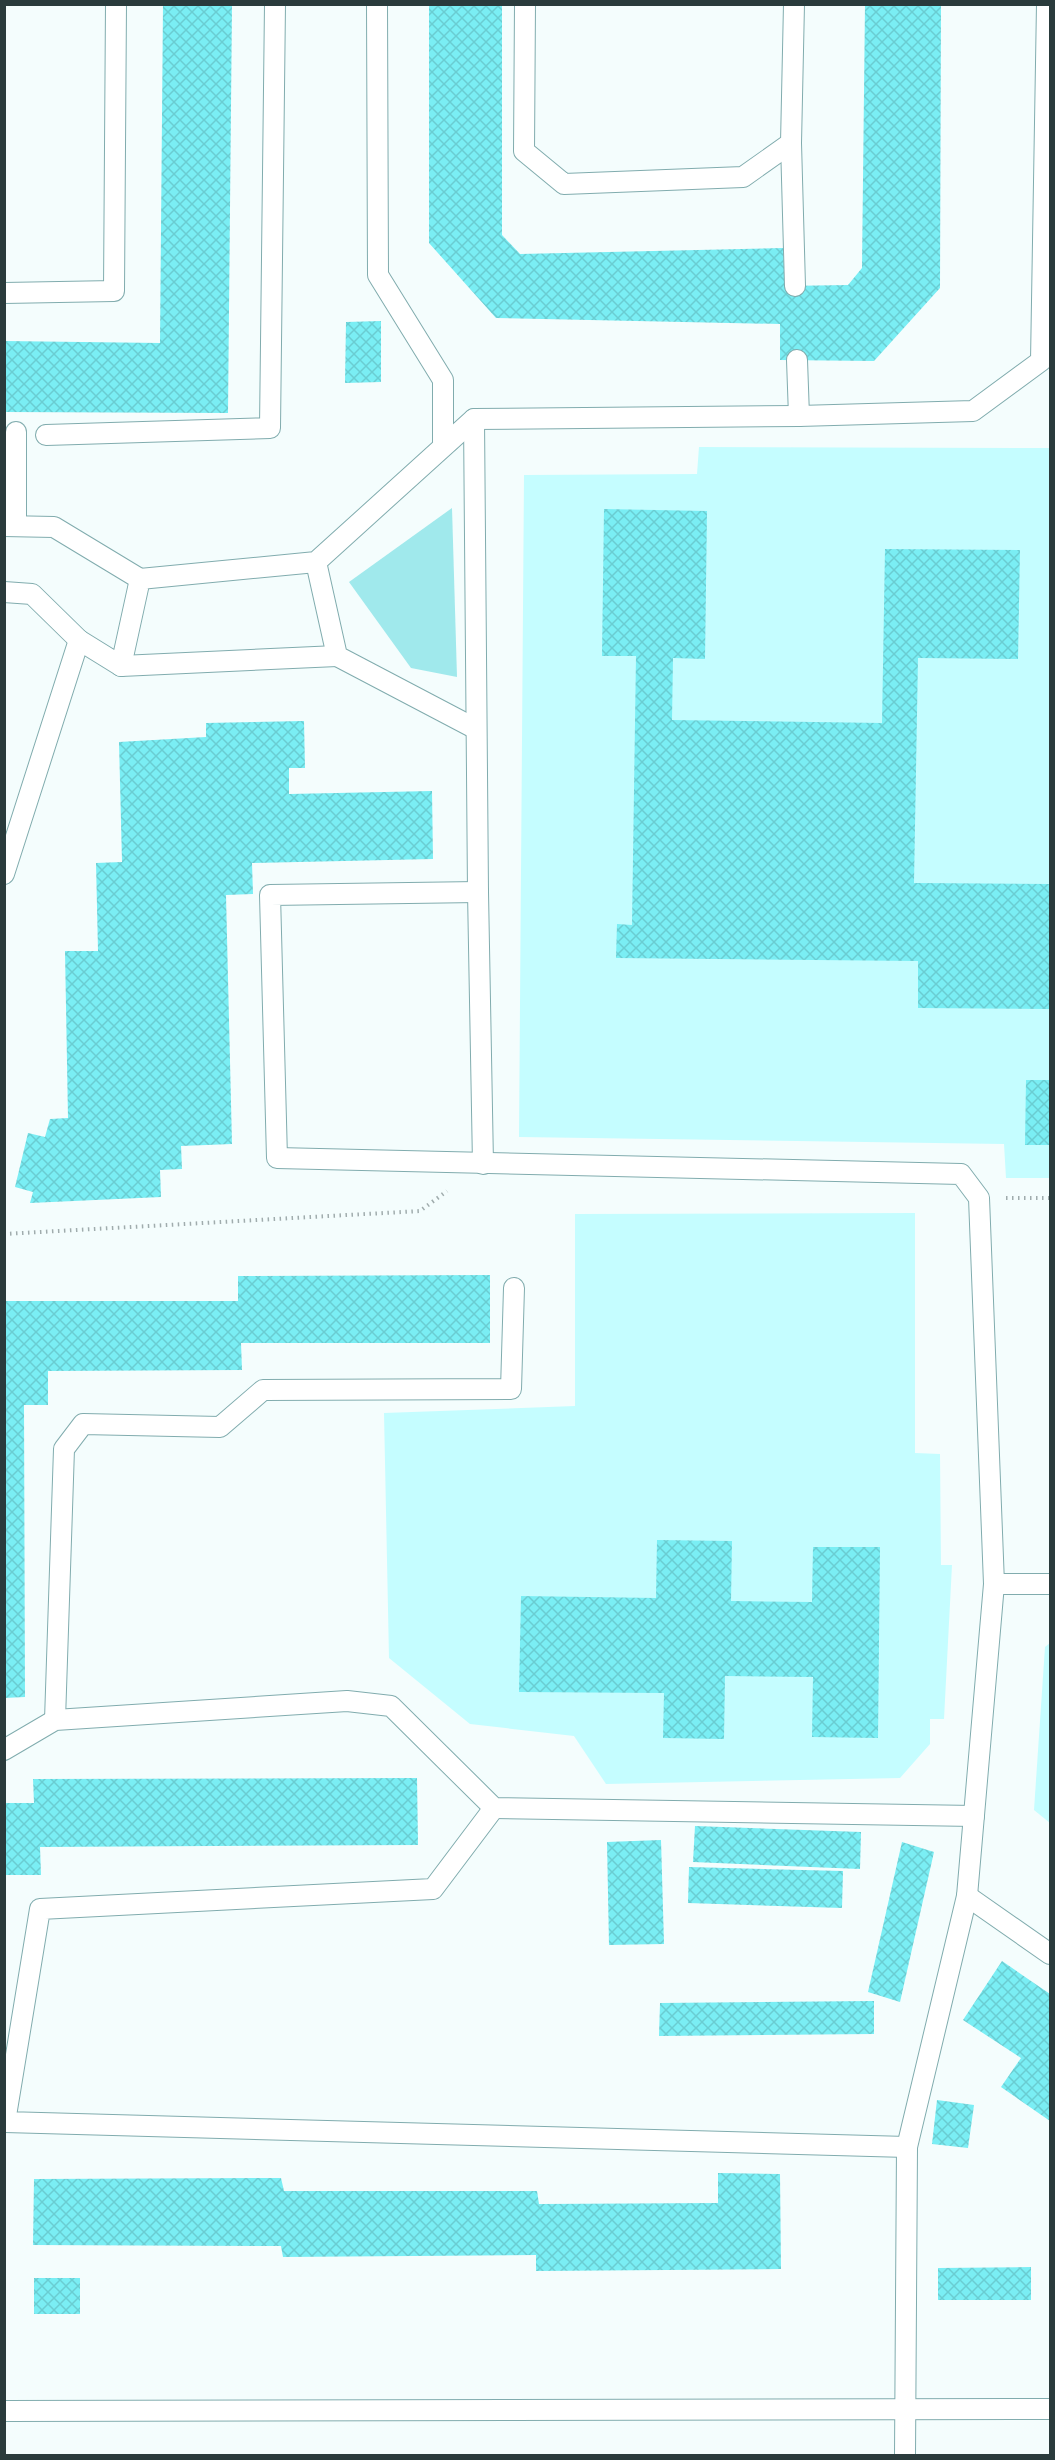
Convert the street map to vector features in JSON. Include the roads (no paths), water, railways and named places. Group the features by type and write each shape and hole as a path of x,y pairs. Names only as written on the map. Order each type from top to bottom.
{"lane":[{"path":"4,293 114,291 116,4"},
{"path":"46,435 270,428 275,4"},
{"path":"377,4 378,275 443,380 444,446"},
{"path":"525,4 524,151 564,184 743,177 791,143"},
{"path":"794,4 791,143 795,286"},
{"path":"16,432 10,526 54,527 140,579 316,562 474,419 799,416 973,411 1041,361 1047,4"},
{"path":"797,360 799,416"},
{"path":"474,419 483,1164"},
{"path":"316,562 337,656"},
{"path":"121,666 140,579"},
{"path":"4,592 32,594 79,639 121,666 337,656 476,729"},
{"path":"4,874 79,639"},
{"path":"478,892 270,895 277,1158 961,1174 979,1198 994,1584 967,1896 907,2147 905,2456"},
{"path":"55,1720 64,1449 83,1424 220,1427 263,1390 511,1389 513,1288"},
{"path":"994,1584 1050,1584"},
{"path":"4,1750 55,1720 347,1701 391,1706 494,1808 974,1816"},
{"path":"4,2133 40,1909 433,1889 494,1808"},
{"path":"967,1896 1050,1954"},
{"path":"5,2122 907,2147"},
{"path":"4,2411 1050,2409"}]}
